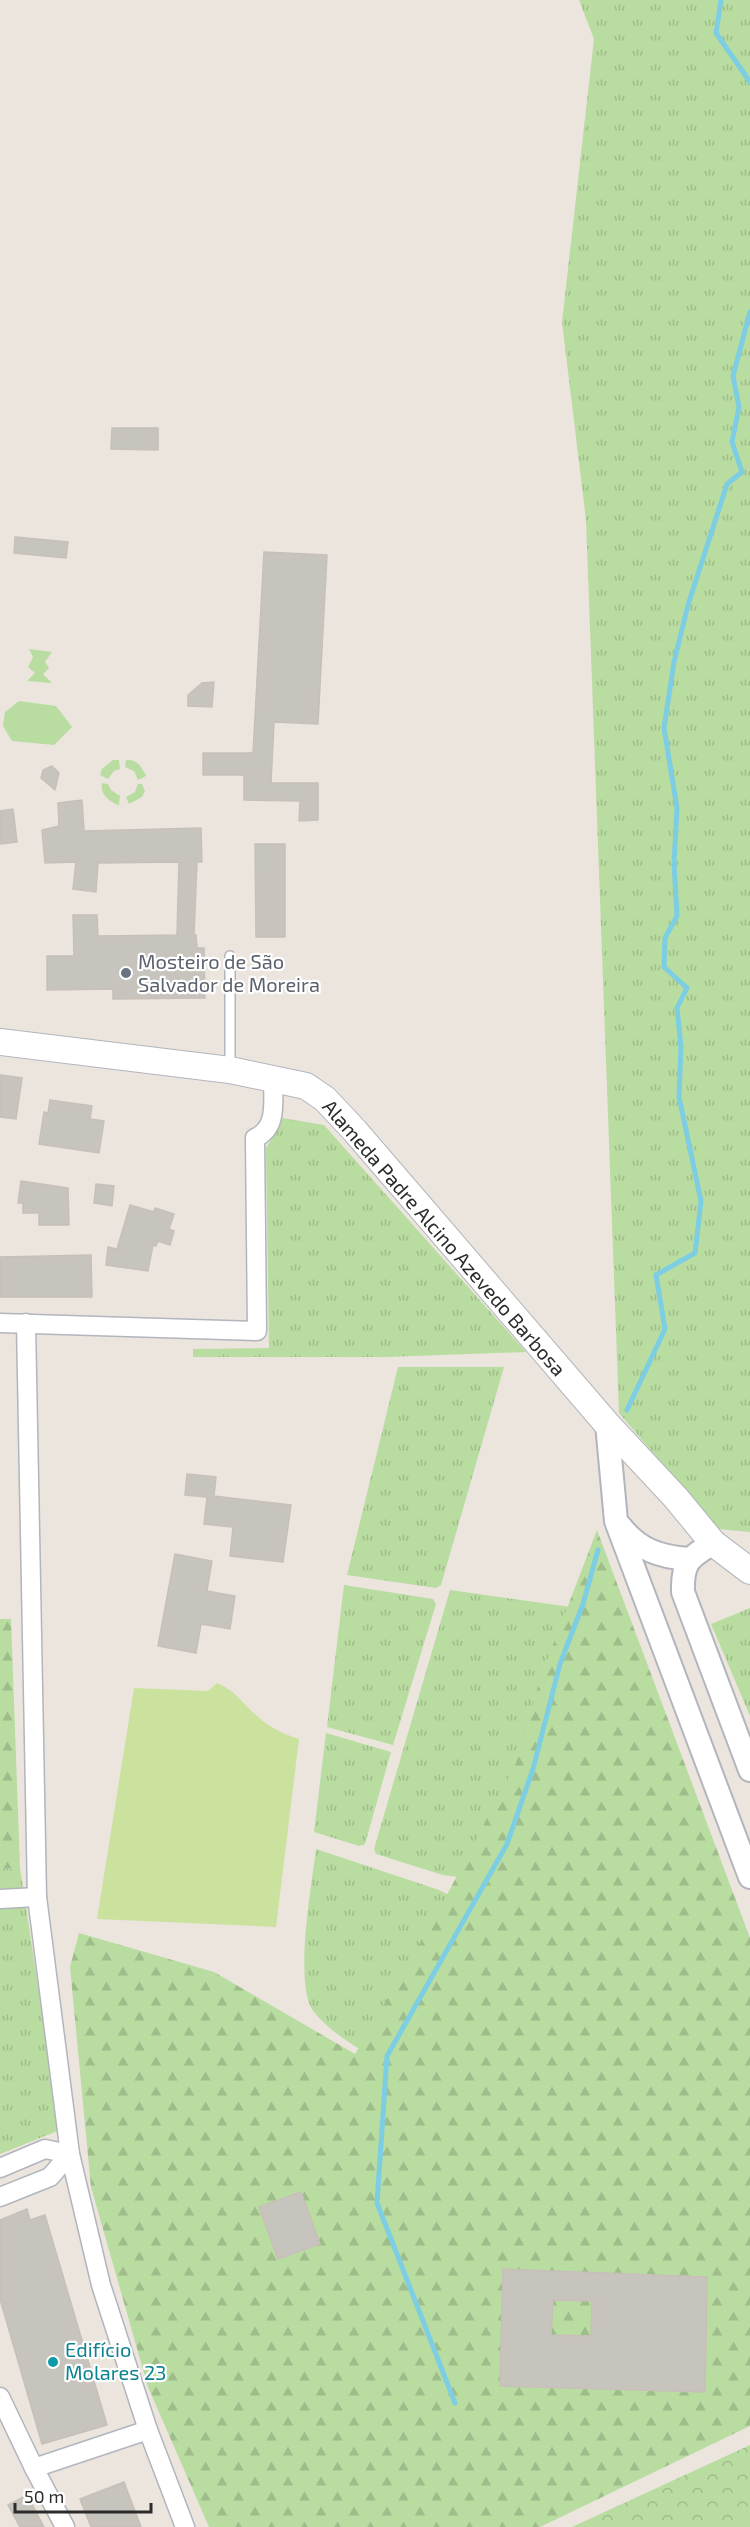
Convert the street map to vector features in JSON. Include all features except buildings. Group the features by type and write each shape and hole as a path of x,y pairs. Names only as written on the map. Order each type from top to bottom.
{"main road":[{"name":"Alameda Padre Alcino Azevedo Barbosa","path":"0,1042 230,1070 306,1086 325,1100 607,1424 676,1498 713,1543 750,1571"}],"street":[{"path":"0,1323 257,1331 255,1138 263,1134 270,1125 273,1079"},
{"path":"27,1323 37,1897 70,2154 101,2285 147,2430 186,2527"},
{"path":"607,1424 616,1521 750,1876"},
{"path":"616,1521 631,1539 649,1551 668,1558 688,1559 713,1543"},
{"path":"688,1559 682,1576 683,1592 750,1770"},
{"path":"0,1899 37,1897"},
{"path":"0,2168 45,2149 70,2154"},
{"path":"0,2197 50,2177 70,2154"},
{"path":"0,2397 65,2527"},
{"path":"34,2468 147,2430"}],"lane":[{"path":"230,956 230,1070"}],"green space":[{"path":"579,0 750,0 750,1532 718,1529 619,1413 586,520 562,322 594,39"},
{"path":"29,649 52,652 45,662 49,668 43,674 52,683 27,681 35,673 28,667 33,657"},
{"path":"19,701 56,706 72,727 54,745 12,741 3,726 5,712"},
{"path":"113,760 119,760 120,769 114,771 108,779 100,775 102,769"},
{"path":"126,760 139,764 146,776 138,780 134,771 125,767"},
{"path":"102,783 108,784 111,790 120,796 119,805 106,797 102,791"},
{"path":"138,784 142,784 145,791 142,797 129,804 126,797 135,792"},
{"path":"276,1117 324,1125 526,1352 387,1357 193,1357 193,1349 269,1348 266,1148 272,1138"},
{"path":"398,1367 504,1367 441,1585 436,1588 347,1575"},
{"path":"597,1530 750,1938 750,2426 540,2527 209,2527 148,2387 91,2187 70,1967 79,1933 214,1972 355,2054 438,1912 516,1763 541,1676"},
{"path":"344,1585 433,1599 436,1604 393,1745 327,1727"},
{"path":"450,1590 571,1607 542,1696 472,1879 443,1875 376,1854 374,1849"},
{"path":"750,1608 750,1716 711,1624"},
{"path":"0,1619 11,1619 20,1868 0,1869"},
{"path":"217,1683 234,1694 266,1724 299,1739 276,1927 97,1919 134,1688 208,1691"},
{"path":"326,1733 391,1752 365,1844 359,1846 314,1832"},
{"path":"316,1849 439,1890 467,1904 376,2060 327,2026 314,2012 308,1999 304,1958"},
{"path":"20,1868 60,2130 0,2154 0,1869"},
{"path":"750,2445 750,2527 572,2527"}],"waterway":[{"path":"721,0 716,33 750,82"},
{"path":"627,1410 665,1329 656,1275 695,1253 701,1201 679,1097 681,1047 677,1008 687,988 664,967 665,938 677,916 674,863 677,808 664,728 674,662 688,605 727,484 742,472 732,442 739,407 733,376 750,312"},
{"path":"455,2403 377,2203 387,2056 507,1844 533,1769 560,1664 583,1604 598,1550"}],"place":[{"name":"Mosteiro de São Salvador de Moreira","path":"126,973"},
{"name":"Edifício Molares 23","path":"53,2362"}]}
